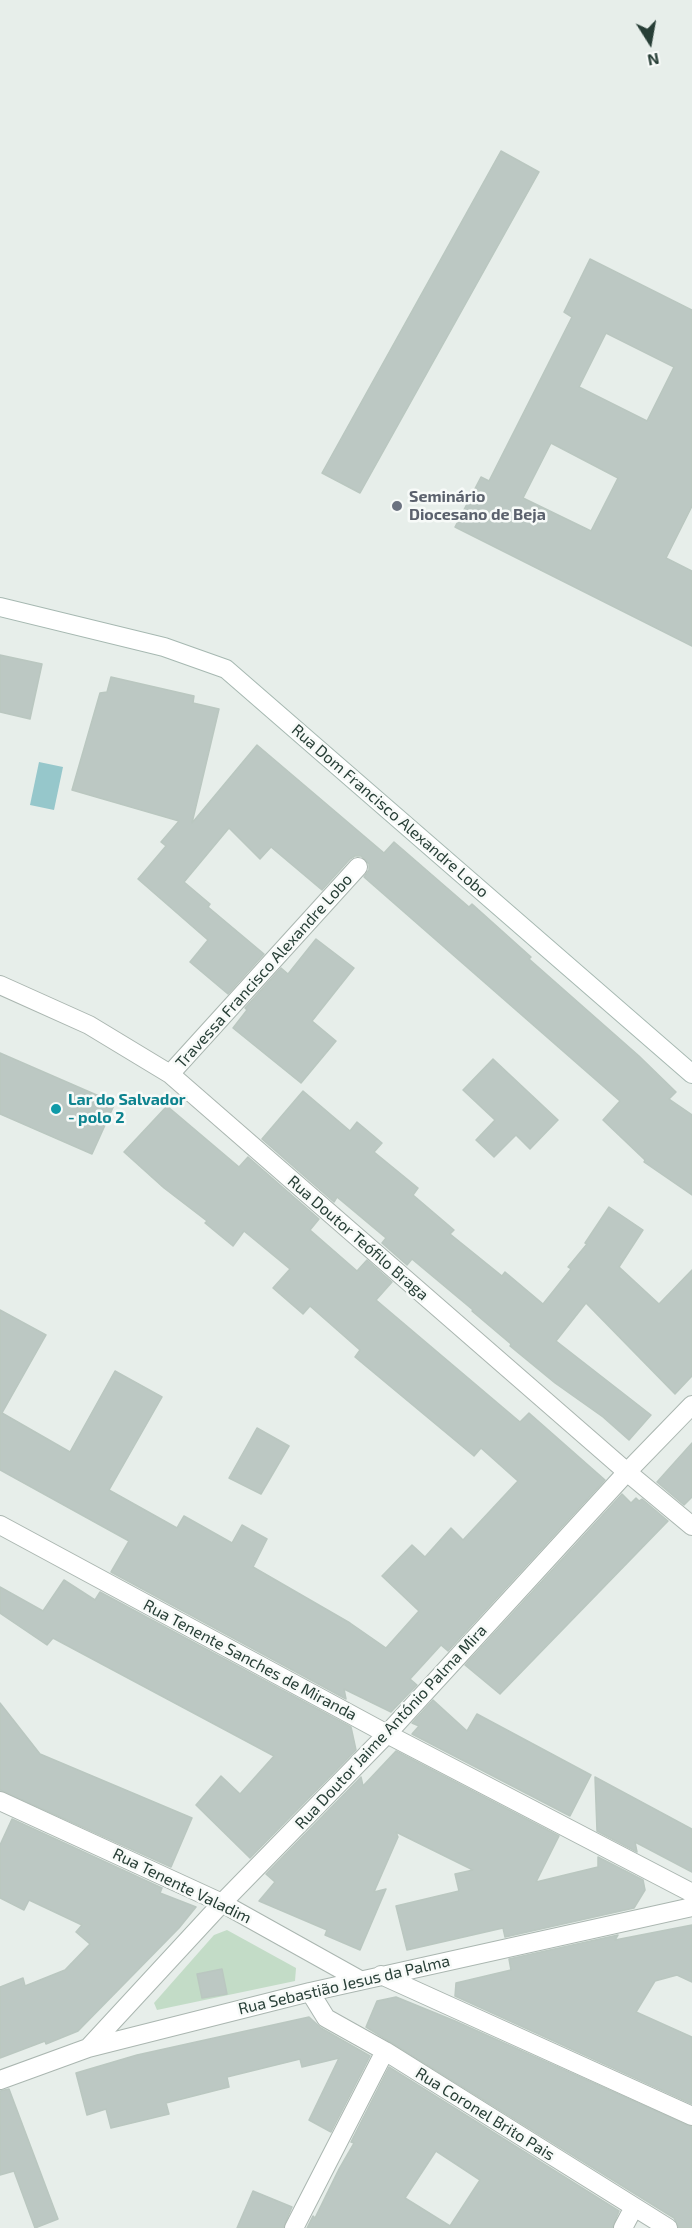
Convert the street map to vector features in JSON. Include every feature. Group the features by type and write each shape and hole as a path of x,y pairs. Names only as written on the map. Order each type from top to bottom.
{"street":[{"name":"Rua Dom Francisco Alexandre Lobo","path":"0,607 164,647 226,669 692,1074"},
{"name":"Travessa Francisco Alexandre Lobo","path":"170,1074 358,867"},
{"name":"Rua Doutor Teófilo Braga","path":"0,985 90,1025 170,1074 692,1526"},
{"name":"Rua Doutor Jaime António Palma Mira","path":"88,2048 222,1903 387,1734 627,1472 692,1405"},
{"name":"Rua Tenente Sanches de Miranda","path":"0,1525 387,1734 692,1893"},
{"name":"Rua Tenente Valadim","path":"0,1801 222,1903 360,1980"},
{"name":"Rua Sebastião Jesus da Palma","path":"0,2080 88,2048 310,1992 692,1907"},
{"path":"381,1975 692,2116"},
{"name":"Rua Coronel Brito Pais","path":"310,1992 326,2018 385,2051 668,2228"},
{"path":"294,2228 385,2051"},
{"path":"623,2228 634,2207"}],"green space":[{"path":"227,1930 296,1968 295,1981 157,2010 154,2003 214,1935"}],"water":[{"path":"39,762 63,767 54,810 30,805"}],"building":[{"path":"501,151 539,172 360,493 322,473"},
{"name":"Seminário Diocesano de Beja","path":"590,259 692,310 692,506 666,558 692,571 692,646 455,527 481,477 489,481 572,317 564,312","holes":["606,333 674,367 647,421 579,387","551,443 618,478 591,531 523,498"]},
{"path":"0,655 42,664 30,719 0,712"},
{"path":"111,677 194,696 193,703 219,709 192,823 257,745 384,853 394,842 469,907 472,904 531,957 529,959 639,1056 676,1092 669,1099 692,1115 692,1195 644,1162 645,1160 603,1120 620,1101 364,877 369,870 369,864 361,856 350,859 322,890 271,847 260,859 229,828 184,882 210,904 208,907 264,954 228,994 190,962 208,940 138,879 166,846 161,842 179,821 72,790 100,693 107,692"},
{"path":"316,939 354,968 312,1021 336,1041 301,1083 233,1028 247,1010 245,1008 281,968 288,974"},
{"name":"Lar do Salvador - polo 2","path":"0,1053 115,1103 92,1154 0,1114"},
{"path":"493,1059 558,1120 530,1149 516,1135 494,1157 476,1140 495,1120 463,1090"},
{"path":"303,1091 350,1131 357,1122 382,1143 374,1152 418,1188 413,1195 454,1230 450,1234 502,1276 505,1272 543,1304 571,1269 568,1267 587,1244 585,1243 609,1207 643,1230 619,1267 659,1304 692,1270 692,1376 675,1394 586,1303 556,1341 651,1415 629,1440 603,1417 555,1383 510,1346 511,1344 473,1310 412,1259 407,1265 382,1243 386,1238 337,1197 334,1202 262,1139"},
{"path":"167,1106 239,1167 248,1157 319,1219 310,1230 357,1271 367,1260 392,1282 376,1300 520,1422 529,1413 605,1480 448,1651 441,1645 410,1679 417,1685 391,1712 344,1689 346,1699 111,1572 129,1541 0,1470 0,1310 46,1335 2,1413 70,1452 115,1371 162,1397 109,1490 177,1528 184,1516 232,1543 242,1525 267,1539 253,1567 350,1623 386,1648 419,1611 382,1576 412,1545 425,1557 451,1528 463,1540 518,1481 481,1448 474,1456 355,1357 360,1350 310,1306 303,1314 273,1288 290,1269 244,1231 233,1246 205,1223 207,1221 164,1188 124,1152"},
{"path":"257,1428 289,1446 261,1494 229,1478"},
{"path":"692,1443 692,1497 684,1505 657,1482"},
{"path":"622,1494 631,1503 636,1498 639,1501 642,1499 668,1521 500,1694 465,1665"},
{"path":"64,1580 95,1600 100,1592 351,1727 356,1750 250,1858 196,1805 221,1776 240,1794 274,1756 53,1638 47,1645 0,1613 0,1587 43,1611"},
{"path":"433,1700 467,1731 477,1714 591,1775 570,1816 412,1734 419,1726 412,1723"},
{"path":"0,1703 40,1754 192,1818 171,1867 0,1790"},
{"path":"396,1751 559,1836 536,1882 598,1867 598,1857 643,1880 645,1890 634,1908 505,1937 503,1928 407,1950 396,1906 459,1891 455,1874 473,1870 396,1832 398,1837 374,1892 386,1889 360,1950 325,1935 327,1930 259,1901 275,1882 266,1874 361,1777 363,1786"},
{"path":"595,1777 692,1829 692,1872 635,1842 637,1852 597,1831"},
{"path":"12,1819 162,1888 160,1893 196,1907 179,1928 78,2031 46,2044 45,2041 0,2058 0,1987 23,1978 25,1986 65,1970 90,1944 76,1932 82,1925 29,1900 24,1910 0,1898 0,1845"},
{"path":"692,1925 692,1982 677,1975 655,1981 636,2012 692,2037 692,2104 455,1996 456,1983 511,1970 509,1959 618,1935 615,1940"},
{"path":"222,1969 227,1994 202,1998 197,1974"},
{"path":"396,1997 692,2127 692,2228 679,2228 674,2218 366,2027 377,2001"},
{"path":"309,2017 321,2028 370,2056 331,2132 309,2120 339,2058 302,2067 300,2059 227,2077 229,2087 166,2103 169,2114 111,2128 106,2109 87,2115 76,2073 137,2055"},
{"path":"389,2067 619,2211 612,2228 307,2228 313,2216 315,2218 354,2143 351,2142","holes":["436,2151 480,2180 450,2226 405,2198"]},
{"path":"9,2089 58,2219 35,2228 14,2171 0,2175 0,2091"},
{"path":"253,2191 292,2207 283,2228 237,2228"}],"place":[{"name":"Seminário Diocesano de Beja","path":"397,506"},
{"name":"Lar do Salvador - polo 2","path":"56,1109"}]}
